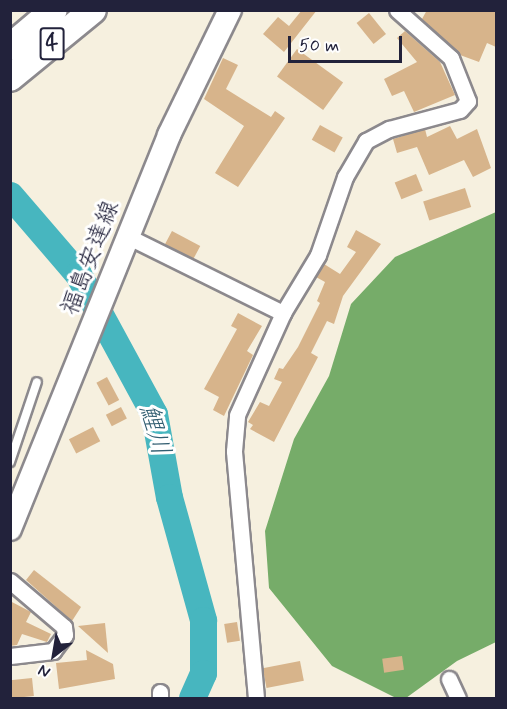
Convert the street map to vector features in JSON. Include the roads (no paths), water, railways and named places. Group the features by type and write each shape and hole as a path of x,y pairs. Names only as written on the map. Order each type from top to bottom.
{"highway":[{"name":"4","path":"10,46 54,10"},
{"name":"4","path":"10,78 93,10"}],"main road":[{"name":"福島安達線","path":"10,529 173,125 230,10"}],"street":[{"path":"256,699 234,435 237,415 283,313 318,255 345,177 366,141 389,129 460,110 468,101 451,58 397,10"},
{"path":"128,236 283,313"},
{"path":"10,581 64,627 65,635 53,651 10,656"},
{"path":"449,679 458,699"}],"lane":[{"path":"10,462 37,382"}],"waterway":[{"name":"鯉川","path":"10,195 78,274 154,414 169,497 203,620 203,673 192,698"}]}
